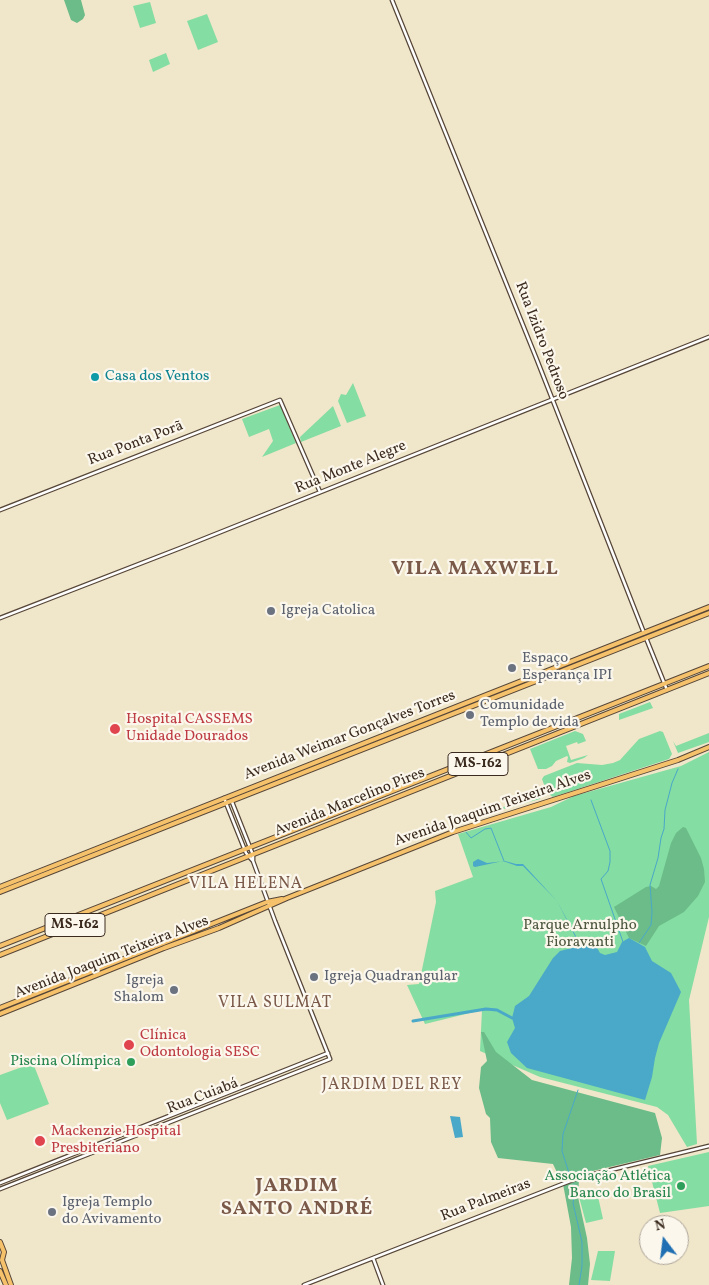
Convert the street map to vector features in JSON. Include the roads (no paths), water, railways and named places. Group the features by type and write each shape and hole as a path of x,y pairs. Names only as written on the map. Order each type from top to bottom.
{"main road":[{"name":"Avenida Weimar Gonçalves Torres","path":"0,892 225,801 229,796 709,607"},
{"name":"Avenida Weimar Gonçalves Torres","path":"0,887 225,801 231,801 709,613"},
{"name":"Avenida Marcelino Pires","path":"0,946 709,666"},
{"name":"Avenida Marcelino Pires","path":"0,955 709,673"},
{"path":"570,721 573,728"},
{"name":"Avenida Joaquim Teixeira Alves","path":"0,1014 467,826 678,760 709,747"},
{"path":"386,794 389,800"},
{"path":"342,812 345,818"},
{"name":"Avenida Joaquim Teixeira Alves","path":"0,1008 267,902 287,898"},
{"path":"0,1242 4,1252 2,1260 12,1285"},
{"path":"0,1271 6,1285"}],"street":[{"name":"Rua Izidro Pedroso","path":"392,0 667,690"},
{"name":"Rua Monte Alegre","path":"0,618 709,336"},
{"name":"Rua Ponta Porã","path":"0,510 280,400 320,492"},
{"path":"229,796 253,854 252,861"},
{"path":"225,801 245,850 252,861 328,1053"},
{"path":"235,826 241,824"},
{"name":"Rua Cuiabá","path":"0,1184 328,1053 330,1059 0,1189"},
{"name":"Rua Palmeiras","path":"304,1285 578,1178 709,1146"},
{"path":"7,1181 8,1186"},
{"path":"373,1258 383,1285"}],"water":[{"path":"478,859 487,863 501,861 473,866 473,862"},
{"path":"503,861 523,864 557,901 523,866"},
{"path":"557,901 582,946 590,940 593,941 600,953 605,955 617,952 622,942 629,938 645,947 652,961 671,973 681,992 659,1043 645,1100 527,1068 511,1053 507,1042 515,1028 512,1018 515,1006 529,996 553,958 560,951 580,946"},
{"path":"450,1116 460,1117 463,1137 455,1138"}],"waterway":[{"path":"639,943 651,925 650,885 664,829 665,810 678,769"},
{"path":"591,800 610,851 608,871 601,879 623,942"},
{"path":"466,832 471,838 485,829 491,828 504,861"},
{"path":"413,1021 486,1009 497,1010 512,1018"},
{"path":"569,1173 562,1151 563,1134 578,1090"},
{"path":"574,1184 573,1203 582,1242 582,1266 579,1285"}],"place":[{"name":"Casa dos Ventos","path":"95,377"},
{"name":"Igreja Catolica","path":"271,611"},
{"name":"Espaço Esperança IPI","path":"512,668"},
{"name":"Comunidade Templo de vida","path":"470,715"},
{"name":"Hospital CASSEMS Unidade Dourados","path":"115,729"},
{"name":"Igreja Quadrangular","path":"314,977"},
{"name":"Igreja Shalom","path":"174,990"},
{"name":"Clínica Odontologia SESC","path":"129,1045"},
{"name":"Piscina Olímpica","path":"131,1062"},
{"name":"Mackenzie Hospital Presbiteriano","path":"40,1141"},
{"name":"Associação Atlética Banco do Brasil","path":"681,1186"},
{"name":"Igreja Templo do Avivamento","path":"52,1212"}],"district":[{"name":"VILA MAXWELL","path":"475,570"},
{"name":"VILA HELENA","path":"246,885"},
{"name":"VILA SULMAT","path":"275,1004"},
{"name":"JARDIM DEL REY","path":"392,1086"},
{"name":"JARDIM SANTO ANDRÉ","path":"297,1198"}],"park label":[{"name":"Parque Arnulpho Fioravanti","path":"580,934"}]}
